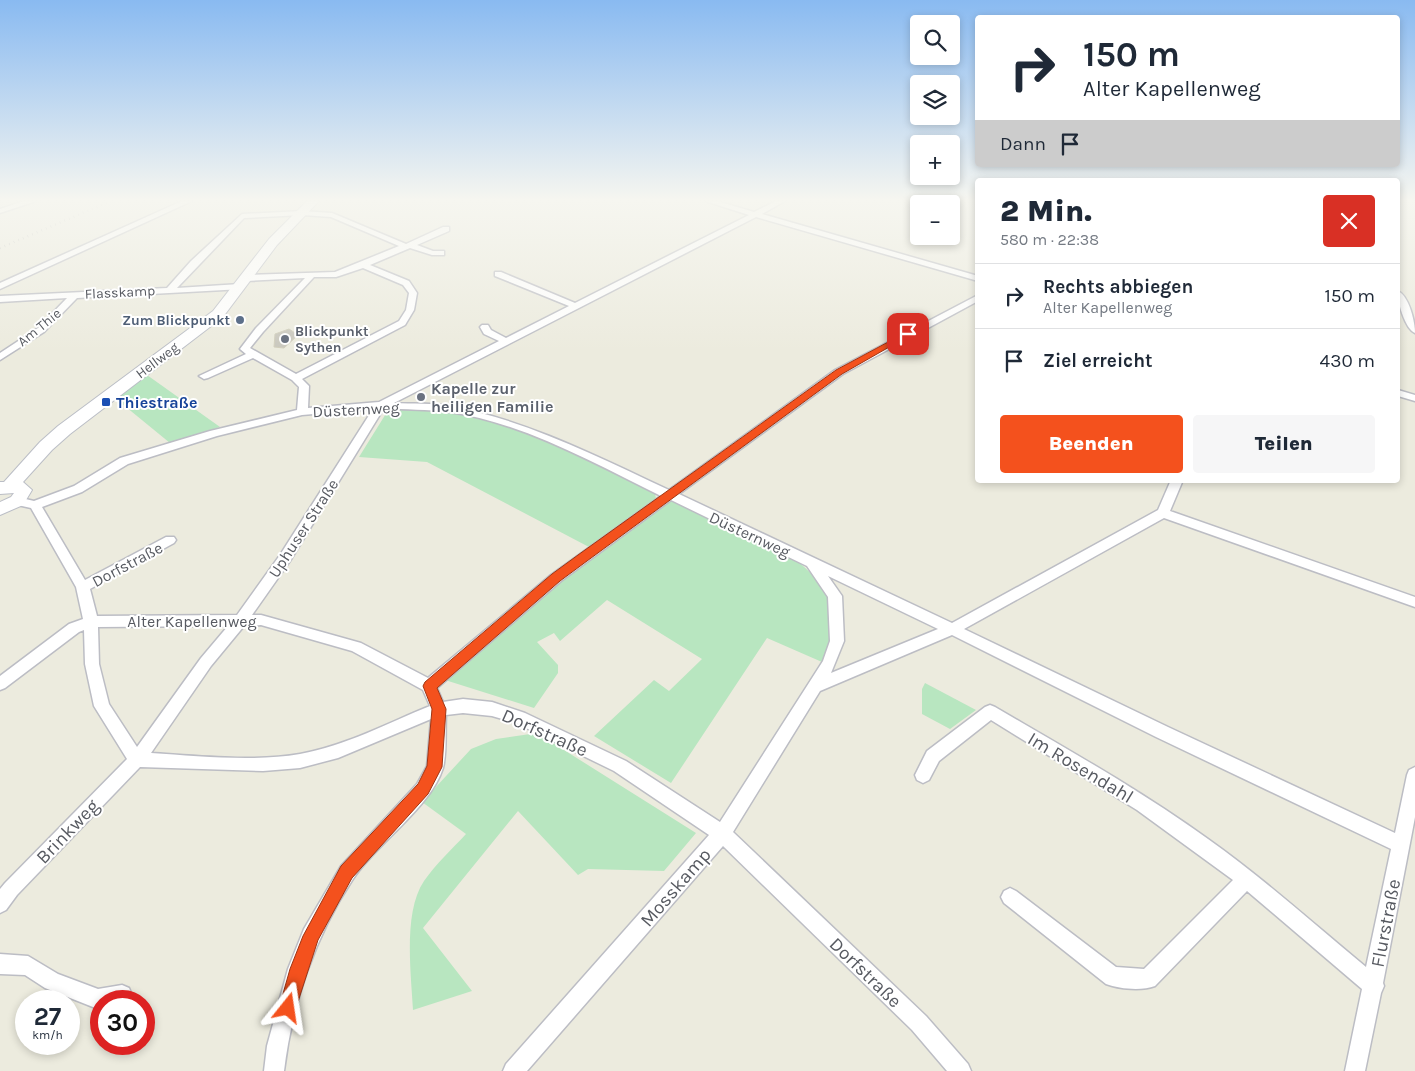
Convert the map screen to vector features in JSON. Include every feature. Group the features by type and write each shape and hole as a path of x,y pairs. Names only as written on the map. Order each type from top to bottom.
{"street":[{"path":"0,286 78,251"},
{"path":"170,290 206,251"},
{"name":"Hellweg","path":"9,492 46,446 64,430 218,314 266,251"},
{"name":"Flasskamp","path":"0,298 170,290 336,274 396,251"},
{"path":"425,251 441,253"},
{"path":"381,405 685,251"},
{"path":"881,251 975,278"},
{"path":"296,378 402,323 410,310 413,293 406,283 363,265"},
{"path":"498,274 576,306"},
{"path":"302,412 304,386 296,378 245,349 254,336 295,296 310,277"},
{"name":"Am Thie","path":"0,357 41,330 76,294"},
{"path":"274,1071 277,1046 298,969 311,936 347,872 423,789 435,767 439,709 430,686 556,578 839,372 975,298"},
{"path":"1400,298 1415,330"},
{"path":"485,327 487,332 506,341"},
{"path":"204,376 252,354"},
{"path":"1400,394 1415,398"},
{"name":"Düsternweg","path":"35,505 78,488 124,461 214,433 302,412 381,405 448,409 501,421 571,448 669,496 952,628 1162,732 1400,844"},
{"name":"Uphuser Straße","path":"137,760 206,662 240,621 285,558 381,405"},
{"path":"815,686 952,628 1163,513 1176,483"},
{"path":"0,509 9,492 35,505"},
{"name":"Dorfstraße","path":"35,505 83,587 91,622 92,664 102,706 137,760 245,764 300,761 332,753 439,709 463,706 492,709 520,718 620,766 722,834 919,1023 961,1071"},
{"path":"1163,513 1415,602"},
{"name":"Dorfstraße","path":"83,587 170,540"},
{"name":"Mosskamp","path":"513,1071 722,834 829,663 837,641 835,596 812,563"},
{"name":"Alter Kapellenweg","path":"91,622 112,620 261,620 356,647 430,686"},
{"path":"0,684 74,628 91,622"},
{"name":"Im Rosendahl","path":"923,775 933,756 990,712 1089,770 1154,812 1246,879 1374,986"},
{"name":"Brinkweg","path":"0,904 11,888 137,760"},
{"name":"Flurstraße","path":"1355,1071 1374,986 1400,844 1415,775"},
{"path":"1010,897 1113,977 1148,979 1246,879"},
{"path":"0,964 28,966 52,980 90,996"}],"green space":[{"path":"147,375 220,427 170,443 115,398"},
{"path":"398,408 461,414 500,423 536,436 655,493 656,499 589,547 427,462 359,457 387,412"},
{"path":"664,502 674,502 797,561 809,572 826,594 832,618 828,646 822,662 767,638 671,783 594,736 654,680 669,691 702,659 607,600 560,641 554,633 537,642 558,665 558,673 534,708 445,680 557,581"},
{"path":"925,683 976,710 950,729 922,714 922,689"},
{"path":"537,733 696,833 664,871 588,869 578,875 518,811 423,928 472,991 413,1010 410,943 413,909 417,894 424,881 466,834 422,802 471,749 496,739"}],"building":[{"name":"Blickpunkt Sythen","path":"289,329 298,335 284,348 274,347 275,334"}],"place":[{"name":"Zum Blickpunkt","path":"240,320"},
{"name":"Blickpunkt Sythen","path":"285,339"},
{"name":"Kapelle zur heiligen Familie","path":"421,397"},
{"name":"Thiestraße","path":"106,402"}],"route":[{"path":"288,1008 298,969 311,936 347,872 423,789 435,767 439,709 430,686 582,558 839,372 908,334"}]}
